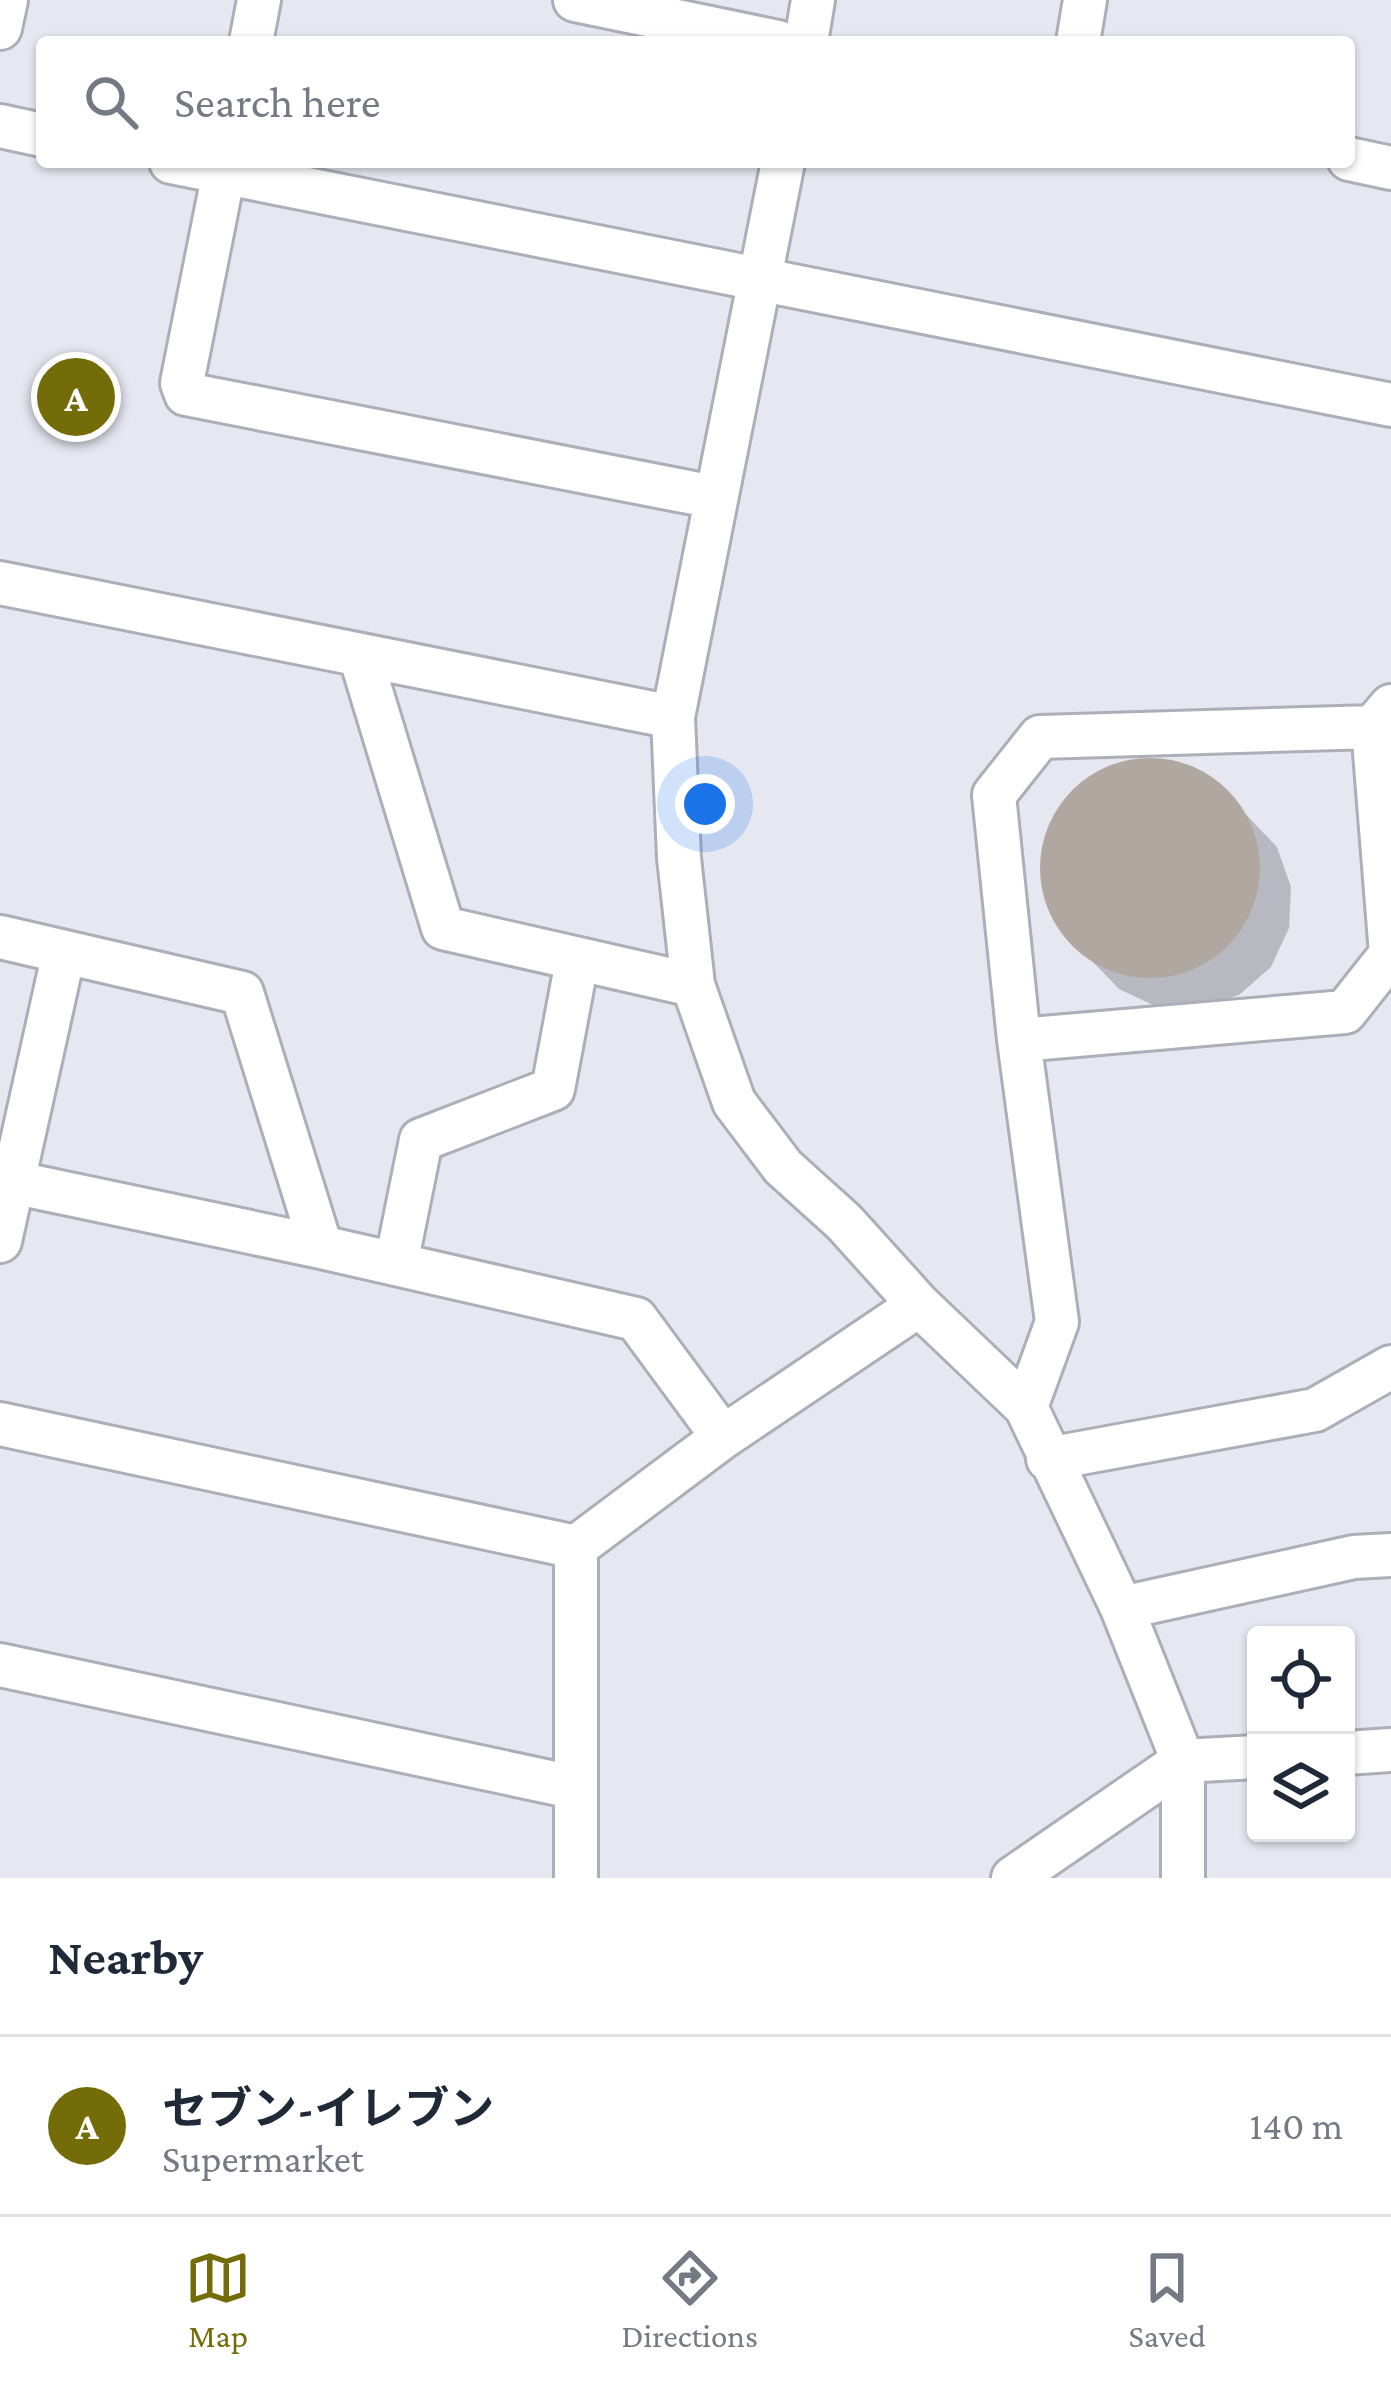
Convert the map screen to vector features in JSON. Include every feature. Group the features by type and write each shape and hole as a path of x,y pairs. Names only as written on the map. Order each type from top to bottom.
{"street":[{"path":"0,28 6,0"},
{"path":"251,36 259,0"},
{"path":"574,0 749,36"},
{"path":"807,36 814,0"},
{"path":"1079,36 1085,0"},
{"path":"0,126 36,134"},
{"path":"1355,160 1391,168"},
{"path":"714,497 187,394 182,383 225,168 1391,405"},
{"path":"782,168 673,717 679,858 693,985 734,1102 783,1167 1027,1407 1122,1608 1183,1761 1183,1878"},
{"path":"0,583 673,717"},
{"path":"360,655 443,928 693,985"},
{"path":"1019,1040 1346,1012 1391,954 1382,717 1040,737 994,796 1019,1040 1057,1322 1027,1407"},
{"path":"0,937 242,993 322,1247"},
{"path":"0,1241 64,952"},
{"path":"396,1264 421,1140 553,1088 577,961"},
{"path":"12,1182 636,1319 723,1437"},
{"path":"0,1424 576,1547 723,1437 919,1304"},
{"path":"1048,1459 1315,1410 1391,1367"},
{"path":"576,1547 576,1878"},
{"path":"1122,1608 1354,1557 1391,1555"},
{"path":"0,1665 573,1787"},
{"path":"1355,1752 1391,1750"},
{"path":"1013,1878 1183,1761 1247,1757"}],"building":[{"path":"1150,758 1192,766 1228,790 1252,826 1260,868 1252,910 1228,946 1192,970 1150,978 1108,970 1072,946 1048,910 1040,868 1048,826 1072,790 1108,766"}],"place":[{"name":"セブン-イレブン","path":"76,397"}]}
